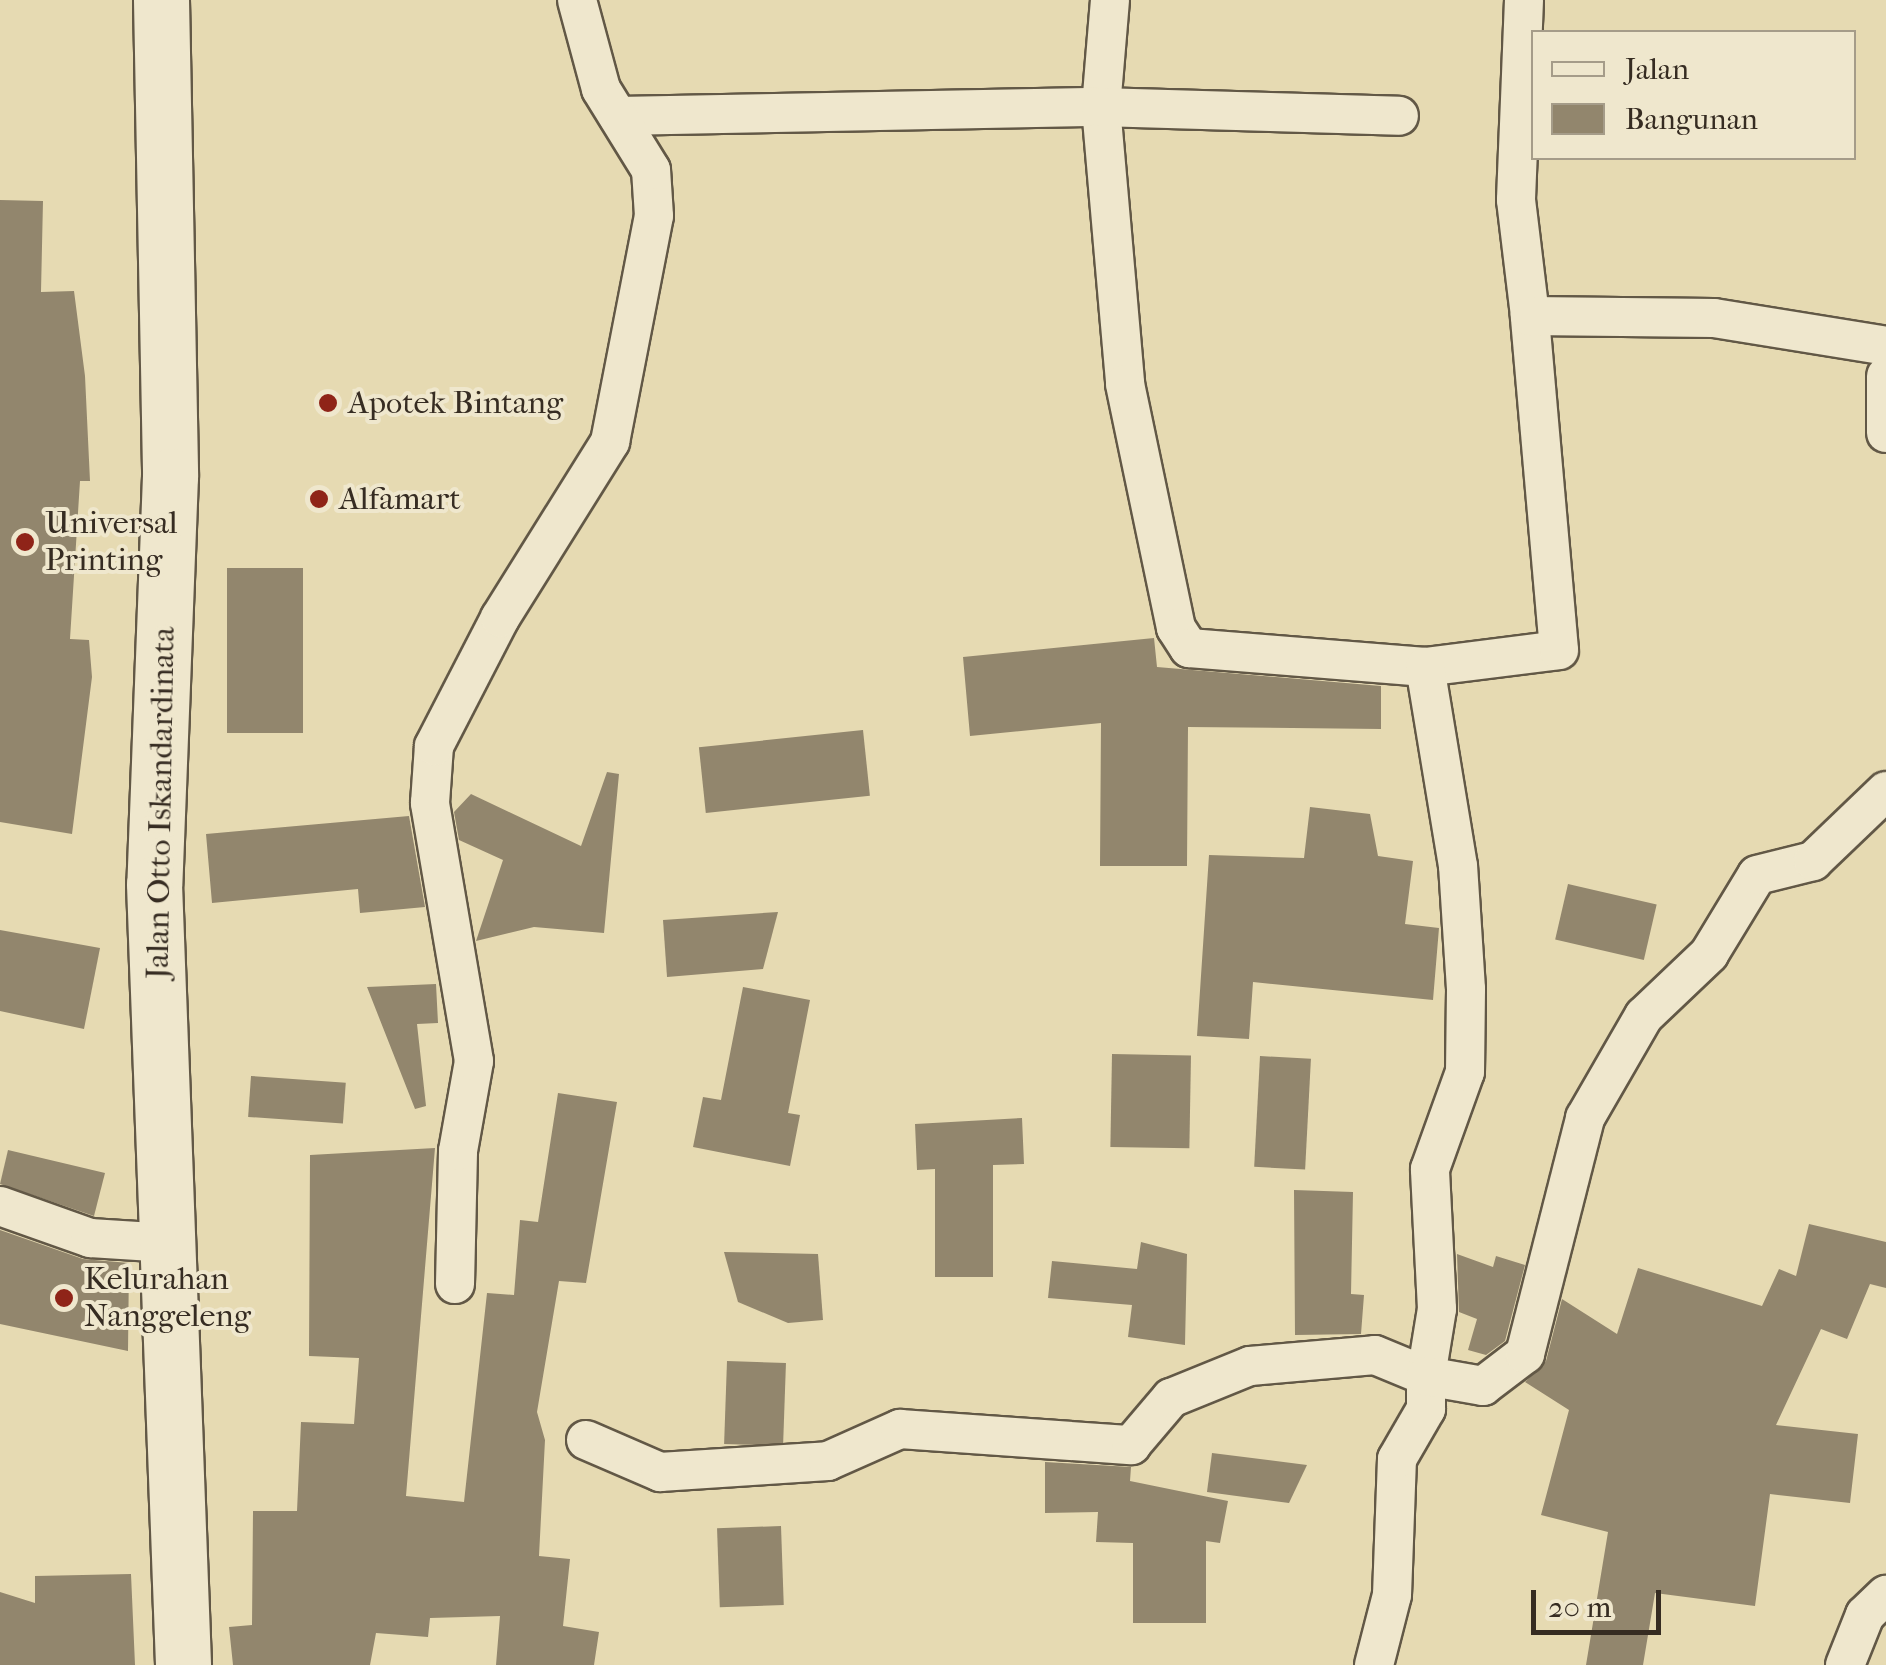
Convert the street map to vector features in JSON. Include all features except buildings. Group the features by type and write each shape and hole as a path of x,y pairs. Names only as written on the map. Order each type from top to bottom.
{"main road":[{"name":"Jalan Otto Iskandardinata","path":"161,0 170,476 154,884 183,1665"}],"street":[{"path":"455,1284 458,1151 474,1061 430,803 434,746 500,618 610,442 655,187 584,46 576,0"},
{"path":"1110,0 1101,107 1126,384 1181,638 1194,649 1425,667 1531,660 1562,646 1516,200 1524,0"},
{"path":"618,116 1101,107 1399,116"},
{"path":"1530,316 1714,318 1886,346"},
{"path":"1886,376 1886,433"},
{"path":"1374,1665 1392,1595 1397,1460 1426,1409 1426,1376 1438,1309 1430,1169 1466,1072 1466,989 1458,866 1425,667"},
{"path":"586,1440 660,1472 828,1461 900,1429 1131,1444 1171,1398 1250,1366 1375,1355 1426,1376 1483,1386 1525,1354 1585,1118 1644,1016 1709,954 1757,875 1813,862 1886,791"},
{"path":"0,1206 90,1238 169,1243"},
{"path":"1845,1665 1865,1615 1886,1594"}],"place":[{"name":"Apotek Bintang","path":"328,403"},
{"name":"Alfamart","path":"319,499"},
{"name":"Universal Printing","path":"25,542"},
{"name":"Kelurahan Nanggeleng","path":"64,1298"}]}
